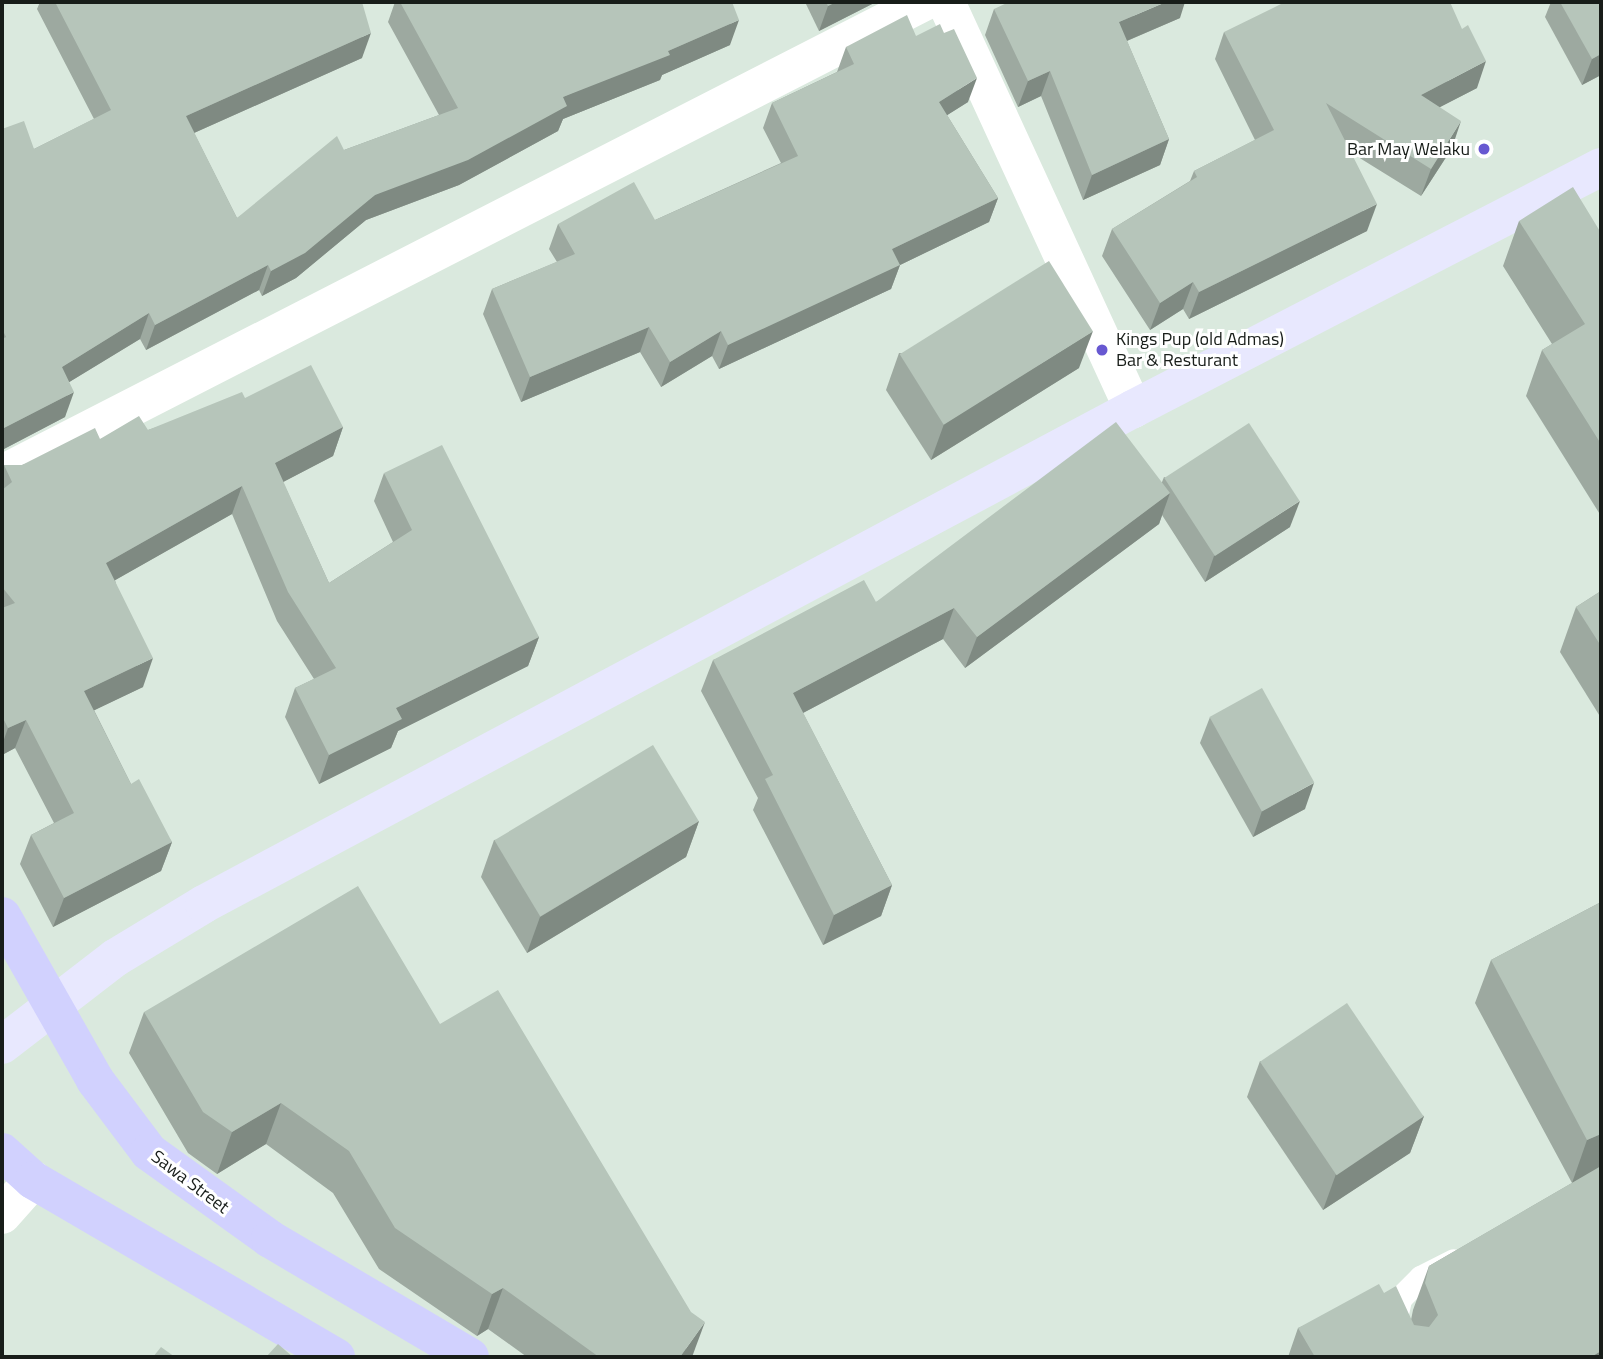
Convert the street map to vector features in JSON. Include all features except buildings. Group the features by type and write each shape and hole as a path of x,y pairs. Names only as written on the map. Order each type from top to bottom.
{"main road":[{"path":"2,1045 115,958 204,904 1133,409 1601,167"},
{"name":"Sawa Street","path":"2,916 55,1003 95,1080 149,1152 270,1240 470,1357"},
{"path":"2,1152 33,1180 336,1357"}],"street":[{"path":"2,474 924,2"},
{"path":"946,2 1133,409"},
{"path":"2,1215 33,1180"}],"lane":[{"path":"1407,1357 1394,1328 1400,1299 1421,1278 1481,1247"}],"place":[{"name":"Bar May Welaku","path":"1484,149"},
{"name":"Kings Pup (old Admas) Bar & Resturant","path":"1102,350"}]}
